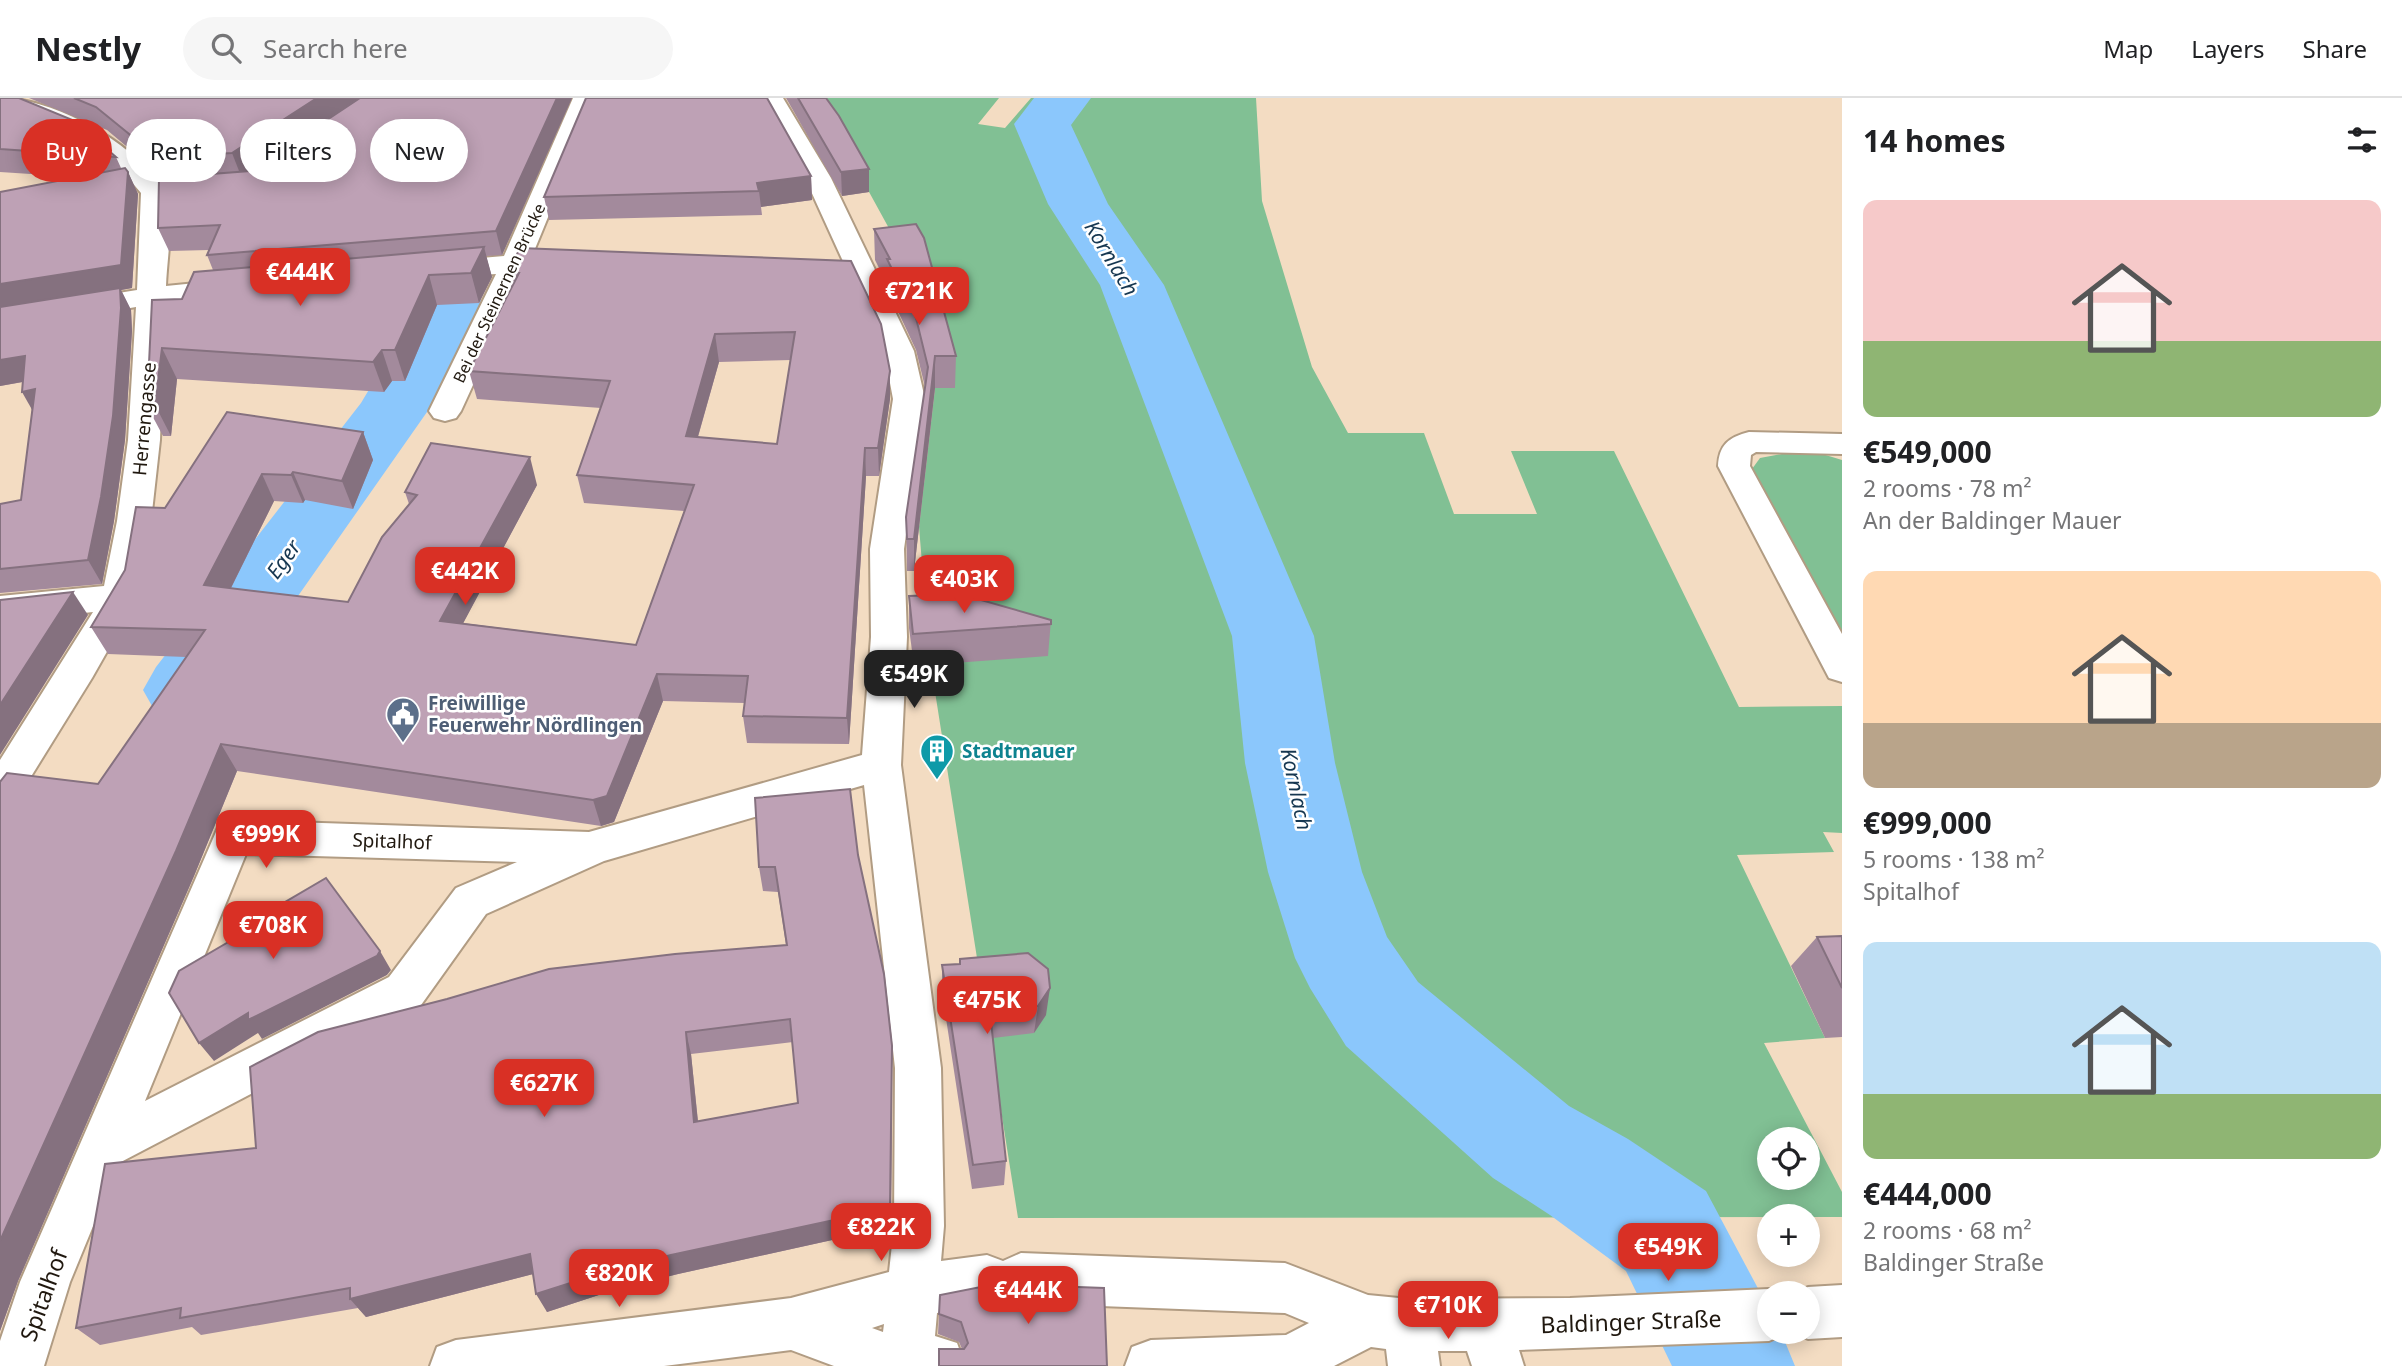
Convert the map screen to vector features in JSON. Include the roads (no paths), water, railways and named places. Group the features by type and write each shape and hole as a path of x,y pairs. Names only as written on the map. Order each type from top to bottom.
{"street":[{"name":"Herrengasse","path":"0,793 79,668 120,597 134,521 144,440 152,296 168,191 133,168 96,137 2,98"},
{"name":"Bei der Steinernen Brücke","path":"445,411 515,264 585,98"},
{"path":"771,98 818,178 850,273 899,351 909,398 887,549 889,636 881,765 918,1068 919,1226 913,1292 915,1365"},
{"path":"407,272 515,264 597,265"},
{"path":"0,321 152,296 260,286"},
{"path":"1842,444 1748,442 1735,451 1734,466 1842,668"},
{"path":"0,609 120,597"},
{"name":"Spitalhof","path":"102,1147 405,991 471,901 594,847 881,765"},
{"name":"Spitalhof","path":"18,1366 45,1282 233,837 594,847"},
{"name":"Baldinger Straße","path":"456,1366 791,1324 913,1292 1004,1279 1285,1288 1397,1337 1491,1346 1570,1324 1757,1316"},
{"path":"1820,1312 1842,1311"},
{"name":"Baldinger Straße","path":"791,1324 915,1365"},
{"name":"Baldinger Straße","path":"1151,1366 1289,1362 1397,1337"}],"waterway":[{"name":"Kornlach","path":"1063,98 1042,124 1078,204 1132,285 1273,636 1290,763 1315,872 1345,958 1382,1014 1531,1142 1589,1177 1666,1231 1735,1366"},
{"name":"Eger","path":"186,690 391,412 451,305"}],"place":[{"name":"Freiwillige Feuerwehr Nördlingen","path":"403,744"},
{"name":"Stadtmauer","path":"937,781"}]}
